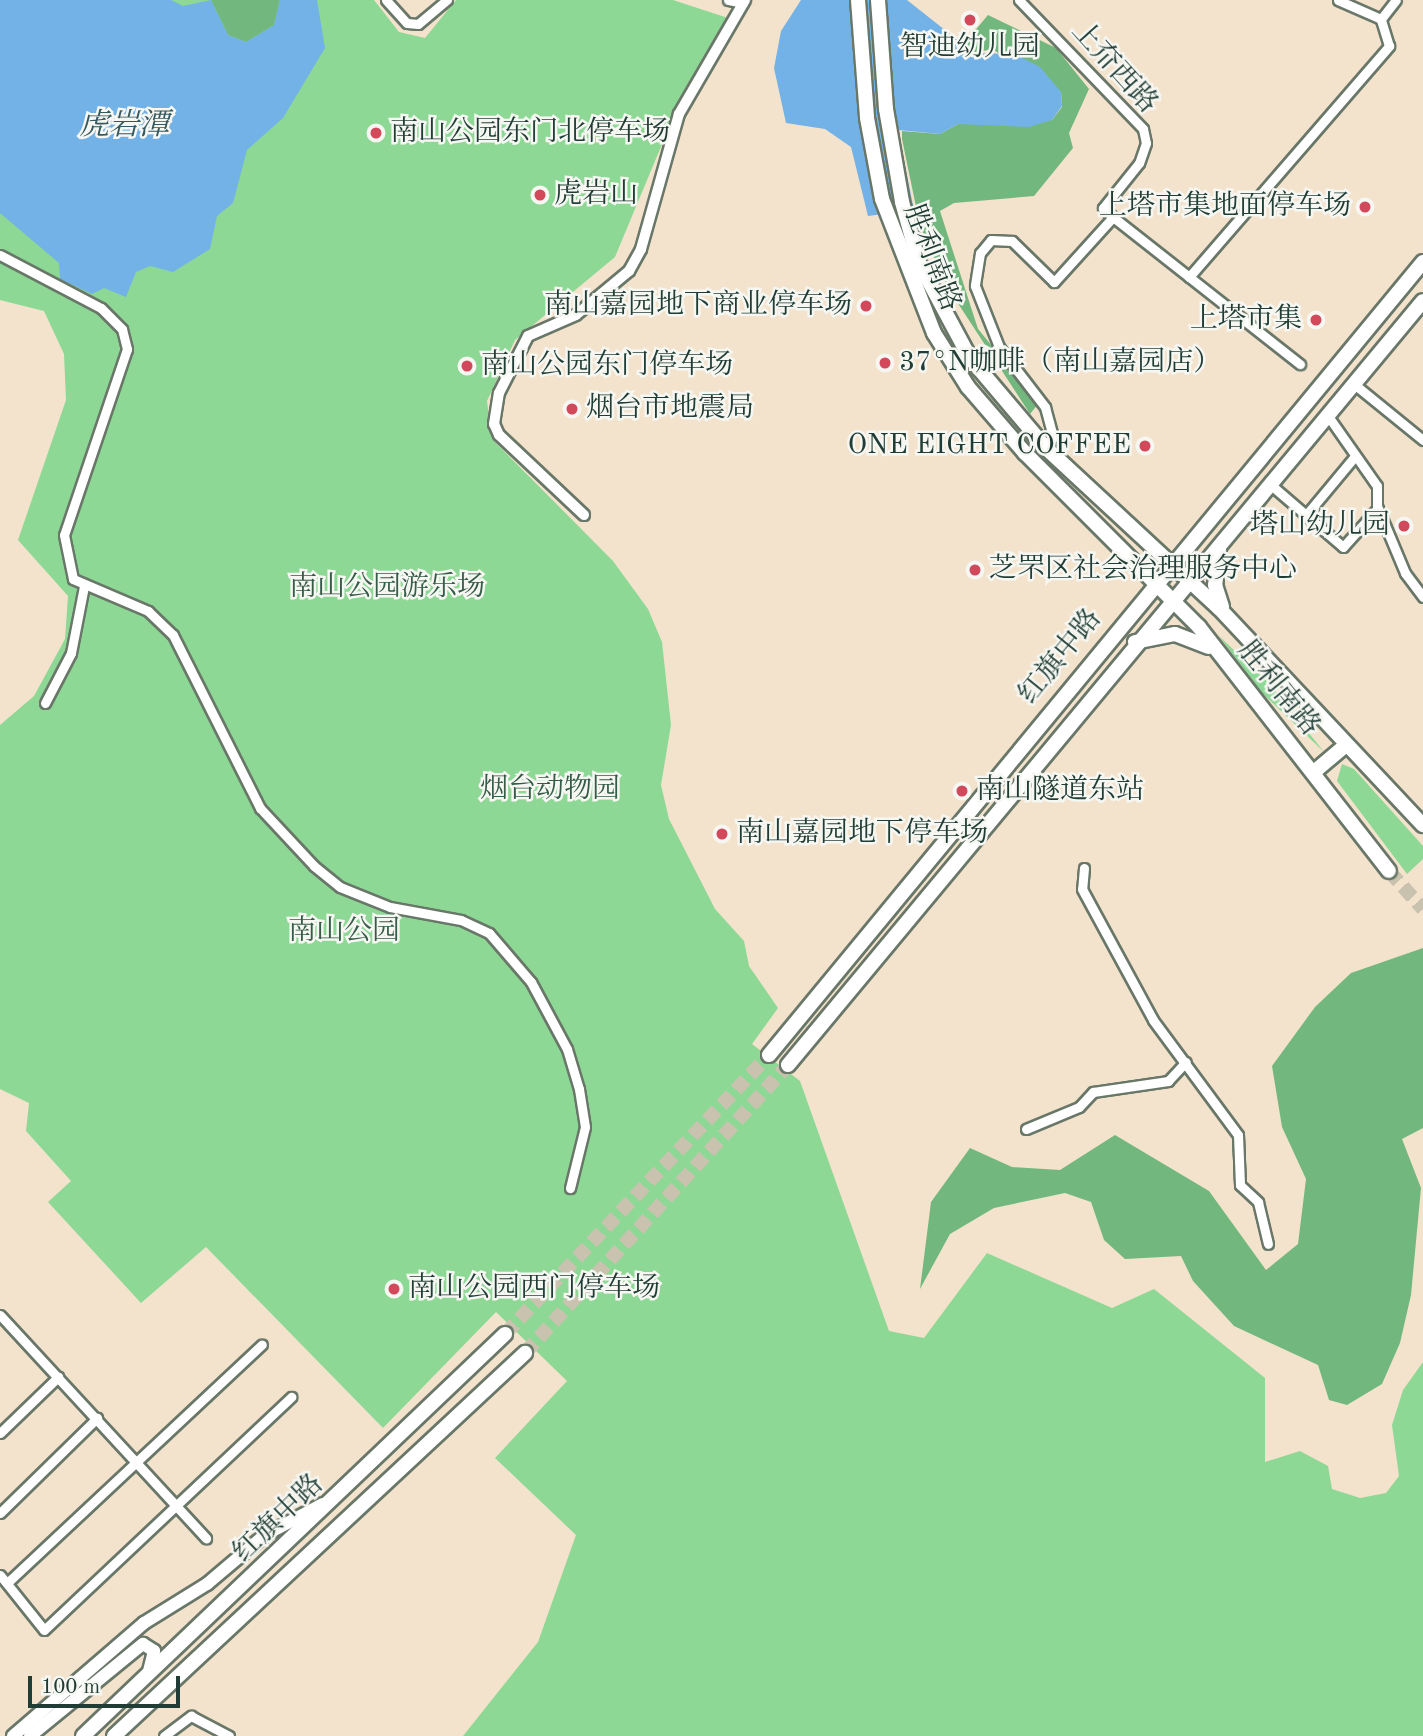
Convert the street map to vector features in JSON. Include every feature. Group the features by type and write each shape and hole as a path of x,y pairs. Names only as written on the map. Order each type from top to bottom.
{"main road":[{"name":"胜利南路","path":"858,0 867,118 882,199 921,312 968,387 1057,488 1172,598 1314,772 1389,871"},
{"name":"胜利南路","path":"878,0 886,109 902,202 919,263 952,331 1046,448 1190,581 1423,825"},
{"name":"红旗中路","path":"768,1055 1154,581 1423,262"},
{"name":"红旗中路","path":"788,1065 1133,642 1220,547 1423,301"},
{"path":"1220,547 1215,585 1230,621"},
{"path":"1133,642 1175,634 1216,652"},
{"path":"1314,772 1346,745"},
{"name":"红旗中路","path":"83,1736 122,1703 505,1334"},
{"name":"红旗中路","path":"114,1736 524,1353"},
{"path":"13,1736 144,1623 207,1584 265,1535 338,1495"},
{"path":"30,1736 133,1649 149,1645 152,1667 122,1703"}],"street":[{"path":"386,0 407,23 418,24 447,0"},
{"path":"584,515 499,435 494,424 499,393 528,336 576,315 629,271 641,249 679,114 744,1 728,0"},
{"name":"上夼西路","path":"1019,0 1143,129 1145,152 1103,208 1113,217"},
{"path":"1189,277 1389,46 1381,19 1338,0"},
{"path":"1381,19 1396,0"},
{"path":"1046,448 1051,424 1033,387 999,347 975,286 975,268 985,247 1001,238 1012,241 1054,282 1113,217 1300,363"},
{"path":"0,255 69,288 122,329 127,349 121,376 64,535 65,560 84,586 148,611 173,635 260,808 314,866 340,887 390,907 461,920 488,933 531,982 567,1049 579,1089 585,1126 570,1188"},
{"path":"1354,384 1423,440"},
{"path":"1328,416 1377,486 1378,508 1405,573 1423,597"},
{"path":"1306,515 1356,456"},
{"path":"1271,485 1343,547 1378,508"},
{"path":"45,703 71,653 84,586"},
{"path":"1084,868 1082,889 1153,1020 1238,1135 1240,1185 1258,1202 1268,1244"},
{"path":"1026,1129 1079,1107 1093,1092 1168,1081 1186,1062"},
{"path":"0,1315 206,1538"},
{"path":"7,1583 262,1345"},
{"path":"0,1433 58,1377"},
{"path":"0,1575 44,1630 178,1507 291,1397"},
{"path":"0,1513 96,1418"},
{"path":"163,1736 191,1716 229,1736"}],"green space":[{"name":"南山公园","path":"0,0 374,0 399,32 425,38 456,0 673,0 728,18 680,101 615,257 515,340 487,401 492,439 613,561 648,609 662,642 671,725 661,785 669,819 715,909 744,941 749,966 778,1008 752,1044 800,1081 889,1331 924,1338 987,1253 1112,1308 1154,1289 1265,1378 1265,1462 1300,1451 1328,1466 1332,1489 1360,1498 1386,1493 1399,1476 1392,1425 1403,1390 1423,1362 1423,1736 463,1736 538,1642 576,1535 495,1458 567,1381 496,1312 383,1428 206,1247 141,1303 48,1202 71,1181 26,1131 29,1103 0,1089 0,725 34,696 65,639 68,596 18,540 66,400 64,354 44,311 0,300"},
{"path":"211,0 280,0 274,25 246,42 228,35"},
{"path":"988,15 1056,48 1089,89 1069,133 1073,148 1034,196 954,203 940,211 978,329 1039,403 1030,414 948,288 920,226 902,139 902,131 940,134 958,124 1052,120 1062,107 1061,92 992,49 974,53 962,46"},
{"path":"1219,636 1269,683 1324,752 1261,692"},
{"path":"1342,764 1354,769 1423,846 1423,859 1407,874 1337,781"},
{"path":"1423,948 1423,1128 1402,1139 1421,1188 1411,1295 1400,1343 1382,1384 1347,1405 1329,1400 1318,1365 1234,1326 1193,1281 1181,1256 1125,1259 1104,1240 1091,1202 1065,1193 994,1208 950,1234 920,1289 931,1202 970,1148 1012,1167 1060,1170 1115,1135 1209,1191 1266,1270 1298,1244 1306,1179 1282,1127 1272,1066 1315,1007 1351,973"}],"water":[{"name":"虎岩潭","path":"0,0 171,0 183,6 211,0 228,35 246,42 274,25 280,0 317,0 325,48 283,118 247,150 233,203 217,216 210,249 173,272 150,266 136,272 126,297 104,288 92,294 60,279 59,263 0,213"},
{"path":"801,0 907,0 974,53 1015,54 1040,67 1061,92 1062,106 1052,120 1029,127 958,124 940,134 898,130 914,210 868,216 851,147 825,129 786,123 774,68 781,31"}],"tunnel":[{"path":"1389,871 1423,909"},
{"path":"505,1334 769,1055"},
{"path":"525,1353 788,1065"}],"place":[{"name":"智迪幼儿园","path":"970,20"},
{"name":"南山公园东门北停车场","path":"376,133"},
{"name":"虎岩山","path":"540,195"},
{"name":"上塔市集地面停车场","path":"1365,207"},
{"name":"南山嘉园地下商业停车场","path":"866,306"},
{"name":"上塔市集","path":"1316,320"},
{"name":"37°N咖啡（南山嘉园店）","path":"885,363"},
{"name":"南山公园东门停车场","path":"467,366"},
{"name":"烟台市地震局","path":"572,409"},
{"name":"ONE EIGHT COFFEE","path":"1145,446"},
{"name":"塔山幼儿园","path":"1404,526"},
{"name":"芝罘区社会治理服务中心","path":"975,570"},
{"name":"南山隧道东站","path":"962,791"},
{"name":"南山嘉园地下停车场","path":"722,834"},
{"name":"南山公园西门停车场","path":"394,1289"}],"park label":[{"name":"南山公园游乐场","path":"387,588"},
{"name":"烟台动物园","path":"550,790"}]}
